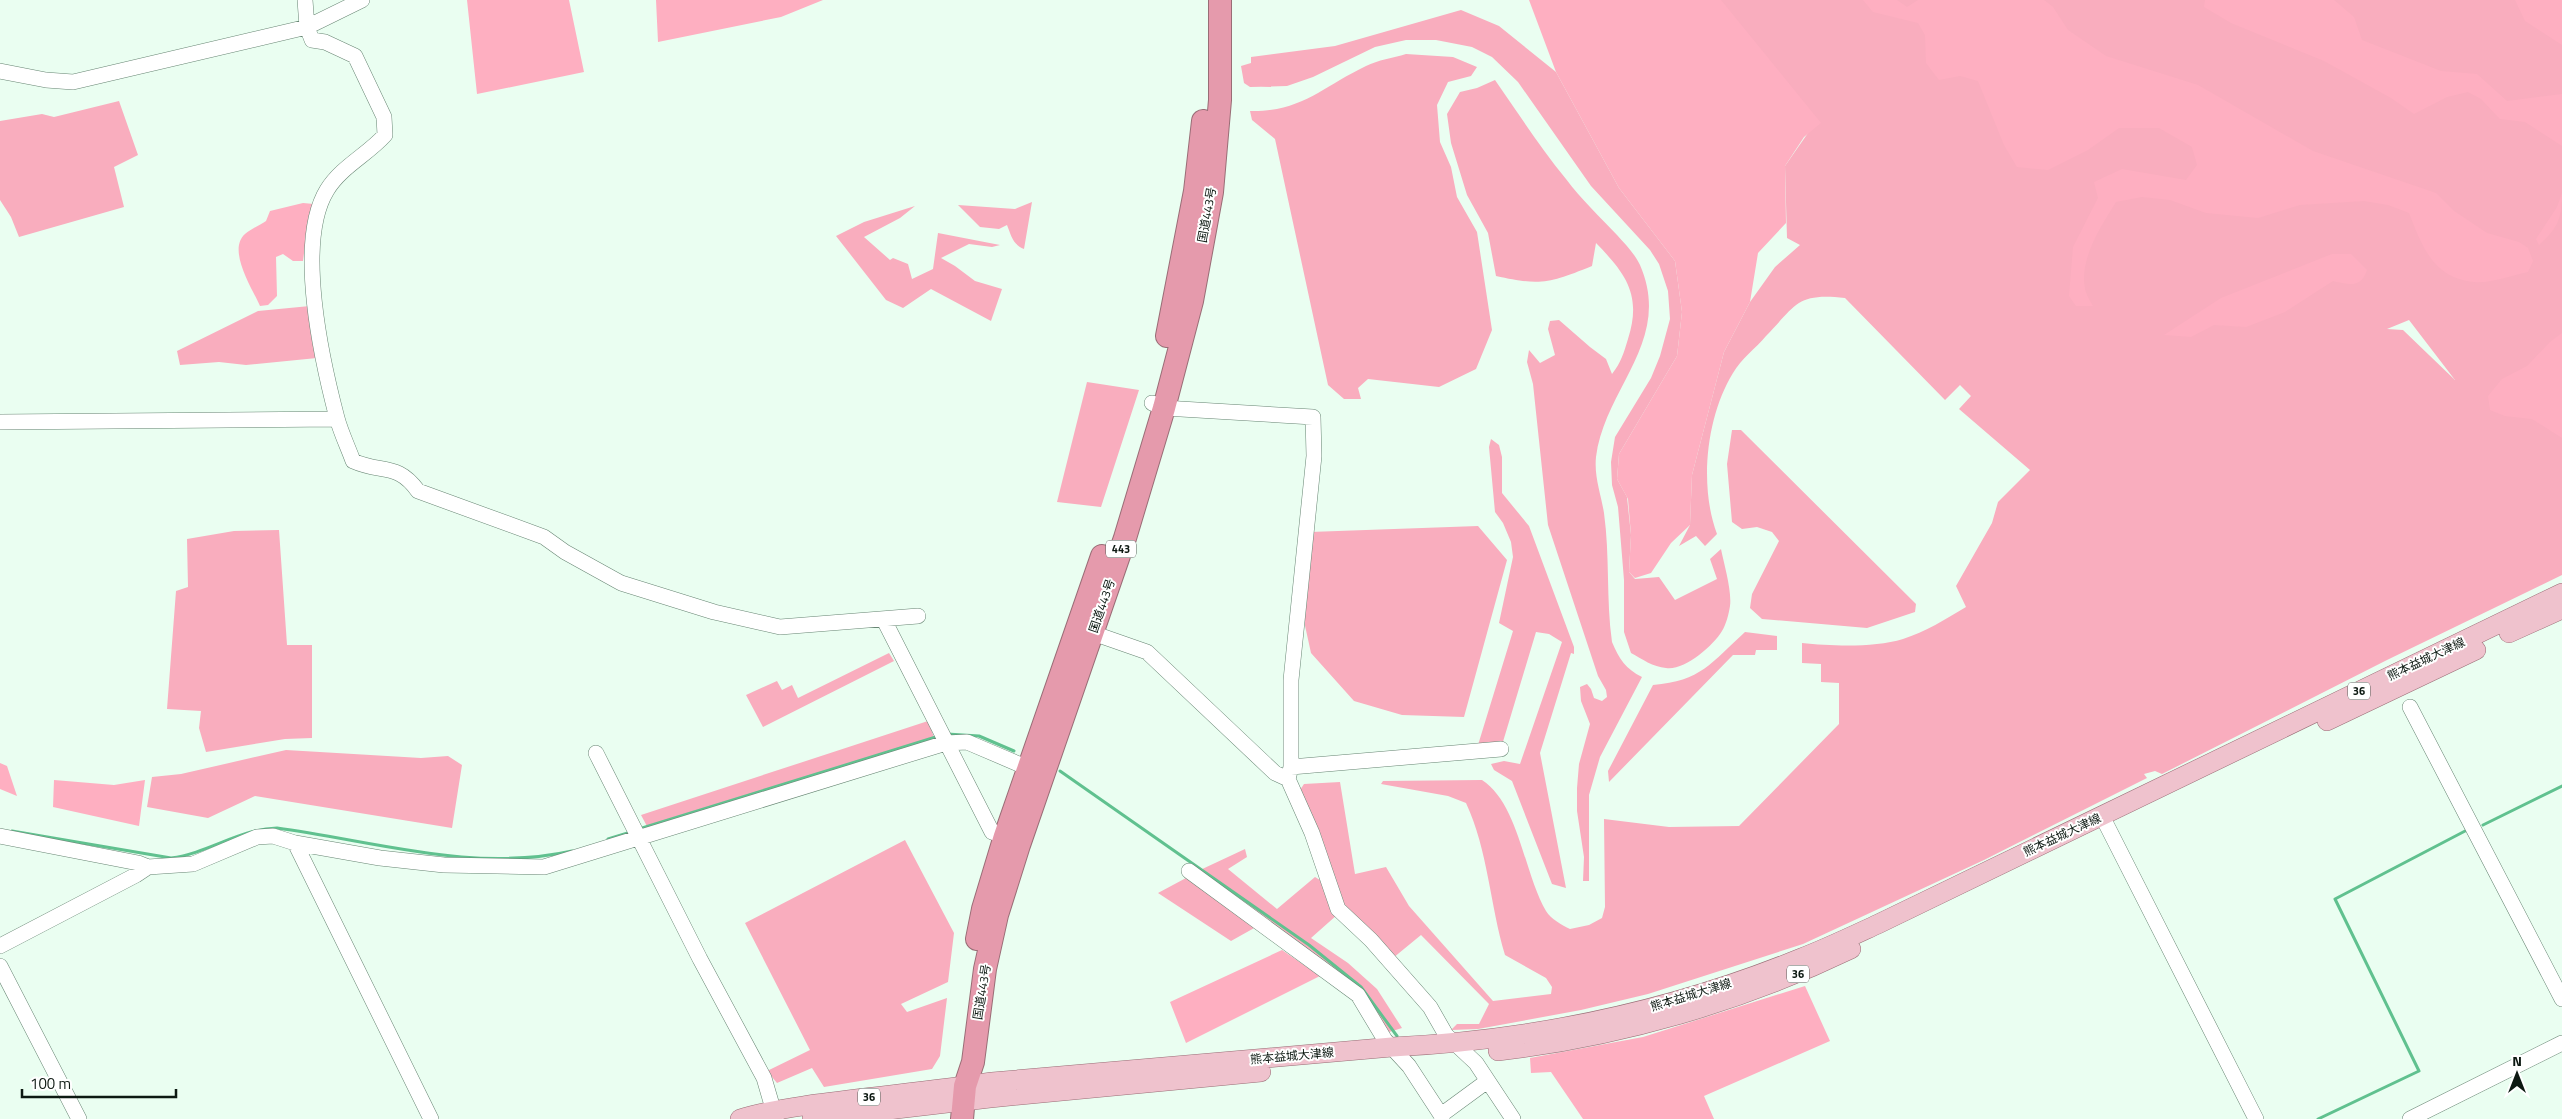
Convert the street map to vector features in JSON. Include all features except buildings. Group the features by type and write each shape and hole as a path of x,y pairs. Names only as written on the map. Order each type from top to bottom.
{"highway":[{"name":"国道443号","path":"1158,406 1195,190 1205,100 1207,0"},
{"name":"国道443号","path":"964,1102 973,1062 982,989 997,915 1085,631 1192,301 1212,192 1220,100 1220,0"},
{"name":"国道443号","path":"964,1102 960,1062 968,987 983,908 1028,768 1085,631"}],"main road":[{"name":"熊本益城大津線","path":"2105,821 2562,593"},
{"name":"熊本益城大津線","path":"812,1119 1397,1053 1461,1049 1649,1008 1792,962 2105,821 2562,609"},
{"name":"熊本益城大津線","path":"740,1119 964,1102"}],"street":[{"path":"305,0 307,26 312,40 326,42 355,56 384,117 385,135 374,147 337,175 326,192 316,214 311,242 311,266 322,354 337,420 353,461 369,468 396,471 408,478 418,491 544,537 566,552 621,583 714,612 780,627 918,616"},
{"path":"0,71 46,80 73,82 307,26 343,4 362,0"},
{"path":"1158,406 1313,416 1314,456 1291,680 1289,773 1338,909 1371,940 1423,999 1446,1035 1476,1063 1486,1082 1513,1119"},
{"path":"0,422 337,420"},
{"path":"884,620 992,832 1005,836"},
{"path":"1085,631 1147,652 1275,773 1501,749"},
{"path":"2410,707 2562,999"},
{"path":"0,836 138,863 148,867 193,864 257,837 273,836 380,858 444,865 544,867 565,862 637,832 943,737 966,742 1028,768"},
{"path":"596,753 700,959 764,1078 775,1115"},
{"path":"2105,821 2256,1119"},
{"path":"295,842 384,1027 431,1119"},
{"path":"0,946 148,867"},
{"path":"1189,871 1358,995 1397,1053 1445,1114 1486,1082"},
{"path":"0,966 79,1119"},
{"path":"2410,1119 2562,1043"}],"shaded area":[{"path":"467,0 569,0 584,72 477,94"},
{"path":"656,0 823,0 781,17 658,42"},
{"path":"1529,0 1721,0 1821,123 1804,137 1785,166 1786,223 1758,253 1750,302 1724,352 1692,475 1690,525 1671,543 1651,573 1635,578 1629,572 1631,535 1628,499 1617,479 1619,454 1677,356 1682,312 1675,261 1619,188 1556,72"},
{"path":"1705,0 2562,0 2562,575 2387,660 2162,774 2155,771 2144,774 2147,778 1984,860 1803,944 1648,994 1581,1010 1478,1029 1451,1030 1457,1024 1479,1024 1489,1004 1421,935 1393,958 1346,907 1311,938 1348,963 1377,989 1402,1028 1386,1033 1360,991 1198,871 1245,849 1247,857 1228,869 1277,909 1315,877 1325,883 1300,790 1304,784 1340,782 1355,874 1386,867 1409,906 1493,1001 1551,994 1552,987 1546,978 1505,955 1484,859 1466,803 1448,796 1381,784 1383,781 1482,780 1505,805 1520,841 1538,896 1548,914 1557,922 1570,929 1589,925 1602,918 1605,907 1604,819 1669,827 1739,826 1839,724 1839,683 1821,682 1821,664 1802,663 1802,643 1852,646 1892,642 1919,633 1966,607 1956,586 1992,523 1998,502 2030,470 1959,409 1971,396 1960,385 1945,400 1845,298 1817,297 1799,303 1736,368 1717,410 1708,452 1708,495 1711,515 1717,534 1705,546 1696,536 1679,546 1690,525 1692,475 1724,352 1750,302 1775,267 1800,245 1787,238 1785,166 1808,133","holes":["2409,320 2455,380 2403,330 2387,329"]},
{"path":"1863,0 1897,0 1907,7 1918,0 2044,0 2053,7 2068,30 2106,56 2198,85 2313,151 2436,193 2454,211 2487,233 2519,242 2528,248 2533,261 2528,272 2501,279 2474,282 2460,279 2448,274 2431,258 2424,248 2409,213 2388,205 2364,201 2300,205 2258,218 2206,213 2170,200 2142,197 2116,202 2093,243 2085,266 2085,289 2093,306 2076,306 2069,296 2073,247 2098,198 2094,182 2122,169 2186,180 2197,165 2192,147 2159,128 2119,128 2088,150 2048,170 2017,167 2004,145 1978,81 1960,76 1939,80 1926,63 1925,35 1918,23 1873,12"},
{"path":"2205,0 2334,0 2354,17 2362,40 2441,71 2477,74 2507,101 2562,94 2562,146 2525,122 2500,119 2481,99 2468,92 2447,97 2414,114 2391,98 2324,61 2231,23 2204,7"},
{"path":"2515,0 2562,0 2562,45 2525,21"},
{"path":"1461,10 1499,26 1556,72 1619,188 1675,261 1682,312 1677,356 1619,454 1617,479 1627,497 1631,535 1629,572 1635,579 1659,577 1675,600 1717,579 1710,559 1721,549 1730,593 1730,606 1726,622 1712,644 1681,666 1666,668 1657,666 1631,653 1624,632 1624,580 1618,507 1612,485 1611,462 1615,437 1651,378 1660,356 1670,319 1668,291 1659,264 1650,250 1591,186 1518,82 1492,57 1472,47 1436,40 1406,40 1375,47 1313,77 1287,86 1250,87 1244,83 1241,66 1251,63 1251,57 1335,46"},
{"path":"1406,54 1453,57 1477,67 1471,76 1448,82 1437,105 1440,142 1451,167 1457,197 1477,232 1492,330 1476,369 1439,387 1368,379 1358,388 1361,399 1344,399 1328,385 1275,139 1252,120 1250,111 1268,110 1298,103 1366,66"},
{"path":"1495,80 1556,167 1584,201 1633,253 1640,265 1648,292 1648,317 1643,341 1611,408 1602,432 1596,457 1597,478 1606,529 1612,642 1617,654 1624,663 1642,677 1600,757 1589,795 1589,881 1583,881 1584,857 1577,811 1579,764 1590,724 1581,701 1580,687 1587,684 1594,698 1602,701 1607,697 1606,690 1598,676 1548,525 1533,384 1527,362 1529,350 1540,363 1555,355 1548,329 1550,321 1559,320 1606,359 1612,374 1624,353 1632,324 1632,297 1623,275 1596,243 1592,266 1566,276 1535,282 1496,276 1488,233 1467,195 1451,143 1447,114 1460,92 1477,88"},
{"path":"119,101 138,155 114,167 124,207 19,237 11,217 0,200 0,121 42,114 54,117"},
{"path":"2562,193 2558,222 2551,233 2539,245 2536,239 2557,207"},
{"path":"1032,202 1024,249 1015,242 1007,225 999,229 980,227 958,205 1015,209"},
{"path":"303,203 314,204 308,222 303,261 293,261 283,254 276,257 277,296 268,305 260,306 243,269 240,259 240,241 250,230 266,221 270,211"},
{"path":"915,206 900,218 864,237 890,260 893,258 908,264 912,279 933,269 938,233 1000,245 992,247 969,244 941,258 975,281 1002,289 991,321 931,289 903,308 886,300 836,236 864,222"},
{"path":"2332,254 2351,254 2367,270 2362,280 2354,284 2333,281 2285,312 2246,327 2214,325 2191,337 2164,335 2221,298"},
{"path":"310,306 317,358 246,365 219,362 180,365 177,351 258,311"},
{"path":"2562,333 2562,438 2532,419 2505,416 2490,410 2488,396 2502,379 2527,366 2550,342"},
{"path":"1087,382 1139,390 1101,507 1057,502"},
{"path":"1732,430 1741,430 1916,604 1915,612 1867,628 1762,619 1750,608 1752,594 1779,541 1772,532 1757,527 1742,529 1732,522 1727,464"},
{"path":"1491,439 1499,445 1502,457 1502,493 1529,526 1574,647 1574,654 1571,653 1540,753 1566,888 1552,884 1512,781 1494,770 1491,764 1504,761 1520,764 1562,642 1549,634 1536,632 1502,745 1478,745 1513,631 1499,623 1513,557 1511,542 1503,523 1495,512 1489,447"},
{"path":"1478,526 1507,560 1464,717 1402,715 1354,701 1311,653 1304,621 1310,532"},
{"path":"279,530 287,645 312,645 312,738 285,739 206,752 199,728 201,711 167,709 176,591 188,587 187,539 234,531"},
{"path":"1745,632 1777,636 1777,650 1756,650 1755,655 1733,655 1609,782 1608,771 1653,685 1669,683 1694,675 1714,661"},
{"path":"889,653 894,661 763,727 746,695 777,681 782,690 792,685 798,698"},
{"path":"928,721 935,740 649,830 641,815"},
{"path":"286,750 421,758 448,756 462,765 452,828 255,796 208,818 147,807 152,777 181,774"},
{"path":"0,763 7,766 17,796 0,789"},
{"path":"54,780 114,785 145,780 139,826 53,807"},
{"path":"905,840 954,933 948,982 901,1004 907,1012 947,998 940,1056 932,1069 824,1087 812,1068 777,1083 767,1071 810,1050 745,923"},
{"path":"1186,878 1256,927 1231,941 1158,893"},
{"path":"1282,950 1320,976 1186,1043 1170,1002"},
{"path":"1805,986 1830,1041 1704,1096 1714,1119 1583,1119 1551,1072 1531,1073 1530,1058 1643,1037"}],"waterway":[{"path":"947,734 979,736 1014,751"},
{"path":"639,829 939,736"},
{"path":"1060,771 1309,945 1361,987 1397,1036"},
{"path":"2483,825 2562,786"},
{"path":"12,831 171,858 198,851 250,832 277,828 424,853 461,857 498,859 535,857 572,851"},
{"path":"2318,1119 2419,1071 2335,899 2467,830"},
{"path":"608,839 631,832"}]}
